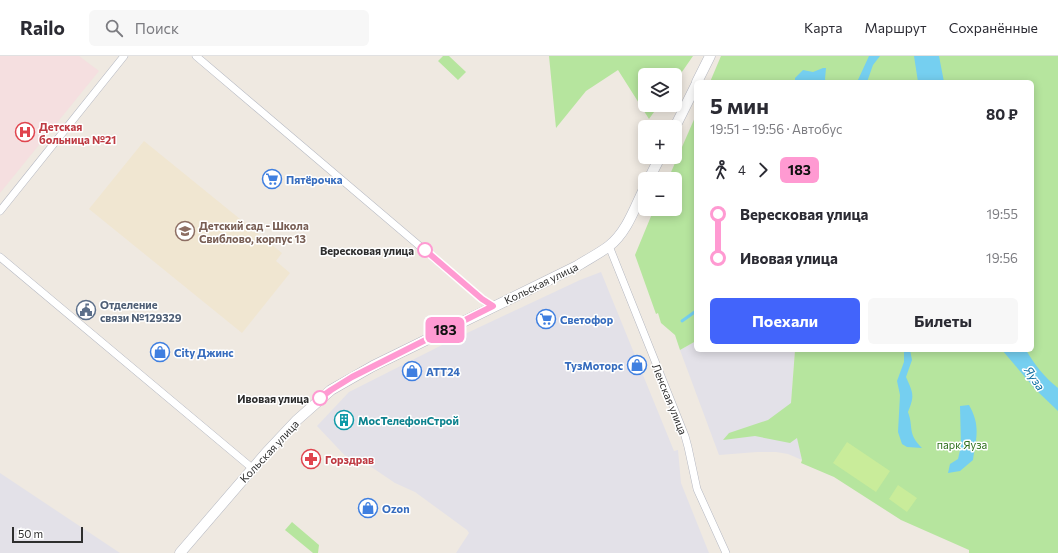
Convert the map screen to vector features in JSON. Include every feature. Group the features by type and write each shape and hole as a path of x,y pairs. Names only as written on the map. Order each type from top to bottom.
{"main road":[{"path":"698,80 710,56"},
{"path":"678,120 694,89"},
{"name":"Кольская улица","path":"180,553 252,468 297,420 331,390 373,366 577,266 609,246 618,238 626,226 638,201"}],"street":[{"path":"0,211 124,56"},
{"path":"196,56 482,299 493,306"},
{"name":"Ленская улица","path":"609,246 685,436 697,489 726,553"},
{"path":"0,257 252,468"}],"shaded area":[{"name":"Детская больница №21","path":"0,56 79,56 99,71 0,193"},
{"name":"Детский сад - Школа Свиблово, корпус 13","path":"144,141 282,253 276,261 290,273 242,333 89,209"},
{"path":"601,272 674,451 678,450 681,483 709,553 456,553 469,533 467,530 415,492 395,483 355,456 350,461 317,426 349,392 450,341 580,280"},
{"path":"694,342 694,352 795,352 791,406 802,460 788,454 776,452 719,455 680,350"},
{"path":"0,473 120,553 0,553"}],"green space":[{"path":"443,56 449,56 466,72 458,80 438,61"},
{"path":"549,56 693,56 682,72 682,68 638,68 638,102 618,70 586,91 556,128"},
{"name":"парк Яуза","path":"721,56 1058,56 1058,553 969,553 969,550 901,520 834,477 801,463 802,460 797,438 790,443 755,436 723,440 729,433 768,420 791,403 795,352 1034,352 1034,80 711,80"},
{"path":"645,112 654,112 649,119"},
{"path":"694,120 694,342 680,350 675,335 661,323 658,313 656,314 635,255 651,216 682,216 682,172 671,172 675,164 682,164 682,147"},
{"path":"847,442 890,471 876,492 833,463"},
{"path":"898,485 917,498 907,512 889,499"},
{"path":"292,522 319,545 318,553 313,553 285,530"}],"water":[{"path":"869,56 880,56 873,65 868,80 858,80"},
{"path":"914,56 939,56 944,80 918,80"},
{"path":"826,68 825,80 795,80 795,78 803,70 813,72"},
{"path":"904,352 910,352 912,360 906,377 912,394 912,402 908,412 914,438 922,448 907,447 902,444 898,432 900,395 897,381 904,362"},
{"name":"Яуза","path":"1004,352 1027,352 1048,380 1058,388 1058,411 1036,390"},
{"path":"969,405 973,412 977,432 973,460 960,471 948,473 950,464 958,459 961,446 960,406"}],"waterway":[{"path":"682,321 694,312"}],"bus line":[{"name":"183","path":"320,398 342,382 493,306 482,299 425,250"}],"place":[{"name":"Детская больница №21","path":"25,132"},
{"name":"Пятёрочка","path":"272,179"},
{"name":"Детский сад - Школа Свиблово, корпус 13","path":"185,231"},
{"name":"Вересковая улица","path":"425,250"},
{"name":"Отделение связи №129329","path":"86,310"},
{"name":"Светофор","path":"546,319"},
{"name":"City Джинс","path":"160,352"},
{"name":"ТузМоторс","path":"637,365"},
{"name":"АТТ24","path":"412,371"},
{"name":"Ивовая улица","path":"320,398"},
{"name":"МосТелефонСтрой","path":"344,420"},
{"name":"Горздрав","path":"311,459"},
{"name":"Ozon","path":"368,508"}]}
